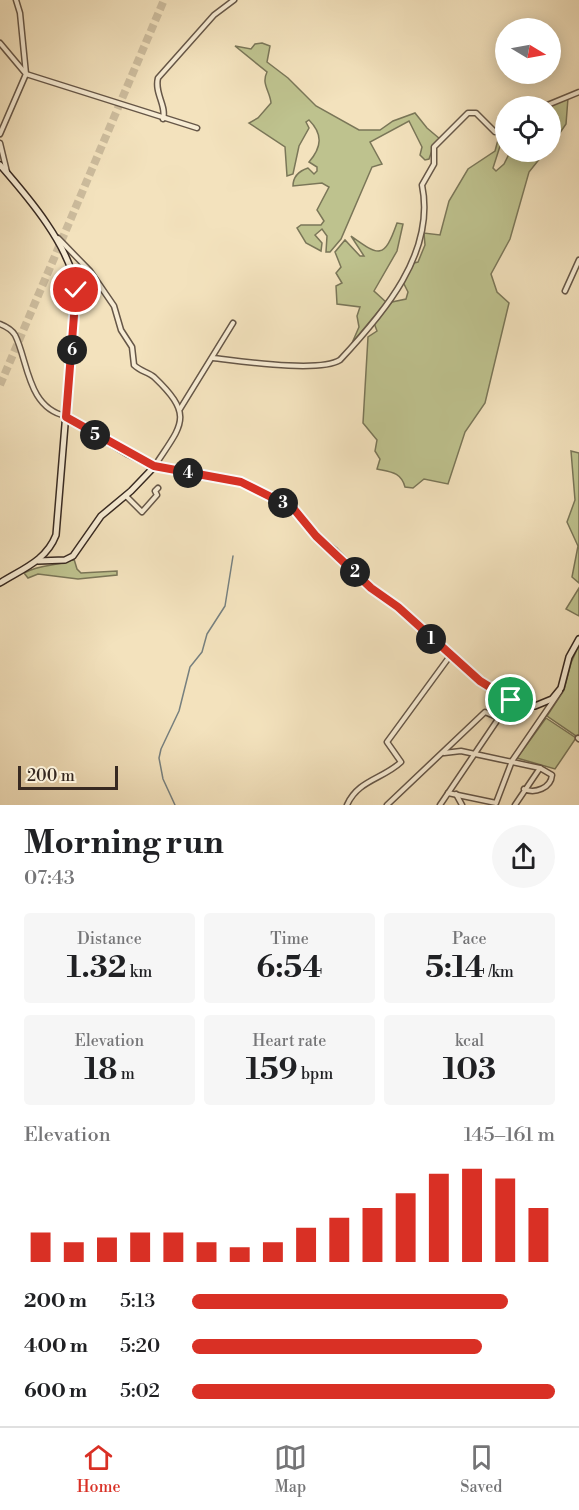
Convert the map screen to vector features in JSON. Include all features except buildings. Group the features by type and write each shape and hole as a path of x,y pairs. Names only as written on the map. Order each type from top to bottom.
{"street":[{"path":"0,134 26,74 20,13 16,0"},
{"path":"162,120 164,116 157,90 158,78 214,15 234,0"},
{"path":"0,43 26,74 162,120 196,128"},
{"path":"561,99 579,92"},
{"path":"213,358 302,365 329,365 340,360 391,299 415,254 420,241 425,199 422,185 434,164 434,147 468,113 476,113 495,132"},
{"path":"0,143 7,173"},
{"path":"0,165 51,232 70,262 76,290 56,535 47,552 38,561 0,583"},
{"path":"38,561 70,559 101,516 126,496 154,466 181,422 180,409 152,375 134,366 130,340 121,330 114,306 90,271 51,232"},
{"path":"565,291 579,260"},
{"path":"180,409 233,323"},
{"path":"0,324 15,335 26,375 40,398 54,412 154,466 241,482 293,508 316,536 371,588 398,607 450,656 492,690 511,700 528,705 542,705 552,699 561,688"},
{"path":"126,496 142,512 157,495 155,491 158,488"},
{"path":"448,793 498,804 512,761 556,701 569,657 579,639"},
{"path":"347,805 359,787 393,769 401,762 387,742 426,692 450,656"},
{"path":"440,805 511,700"},
{"path":"387,805 485,712 499,718"},
{"path":"442,753 461,751 549,771 553,778 537,791 526,790"},
{"path":"515,805 540,768"},
{"path":"455,793 462,805"}],"green space":[{"path":"262,43 270,46 267,62 288,78 316,106 359,130 380,130 393,121 415,113 440,139 434,145 429,159 425,160 420,155 422,147 409,121 370,142 382,164 372,167 341,239 330,252 326,252 327,236 322,229 315,235 322,243 321,251 306,243 297,228 301,225 321,225 324,221 317,210 329,187 322,183 293,186 297,174 308,168 314,174 317,171 317,167 309,162 319,141 314,125 309,120 306,122 309,128 299,146 293,174 287,176 285,147 249,123 258,118 271,103 265,84 267,72 235,46 251,49 255,44"},
{"path":"568,98 566,124 561,131 561,101"},
{"path":"495,151 493,168 496,171 505,162 537,162 529,172 510,239 491,274 497,292 509,303 485,403 465,432 448,484 424,479 413,488 405,487 398,476 377,469 380,459 375,451 377,440 363,423 368,337 377,331 374,323 392,302 406,299 408,292 403,282 414,263 418,262 425,245 424,233 440,235 449,201 468,169"},
{"path":"397,223 403,224 397,251 374,291 386,302 352,343 359,327 357,316 360,307 337,304 336,286 342,283 336,273 341,267 335,252 345,240 360,256 364,256 351,236 368,248 380,251 388,243"},
{"path":"571,451 579,453 579,583 572,577 578,546 567,522 575,500"},
{"path":"74,559 81,573 117,571 117,575 78,579 38,574 28,578 24,573 37,568"},
{"path":"579,588 579,616 566,609"},
{"path":"579,645 579,738 547,716 564,690 571,663"},
{"path":"546,718 576,738 555,769 517,758"}],"waterway":[{"path":"175,805 163,779 159,758 161,749 179,711 190,667 202,652 207,634 225,606 233,556"}],"tunnel":[{"path":"0,385 164,0"}],"route":[{"path":"76,290 66,417 128,454 154,466 241,482 293,508 316,536 335,551 371,588 398,607 480,681 511,700"}]}
